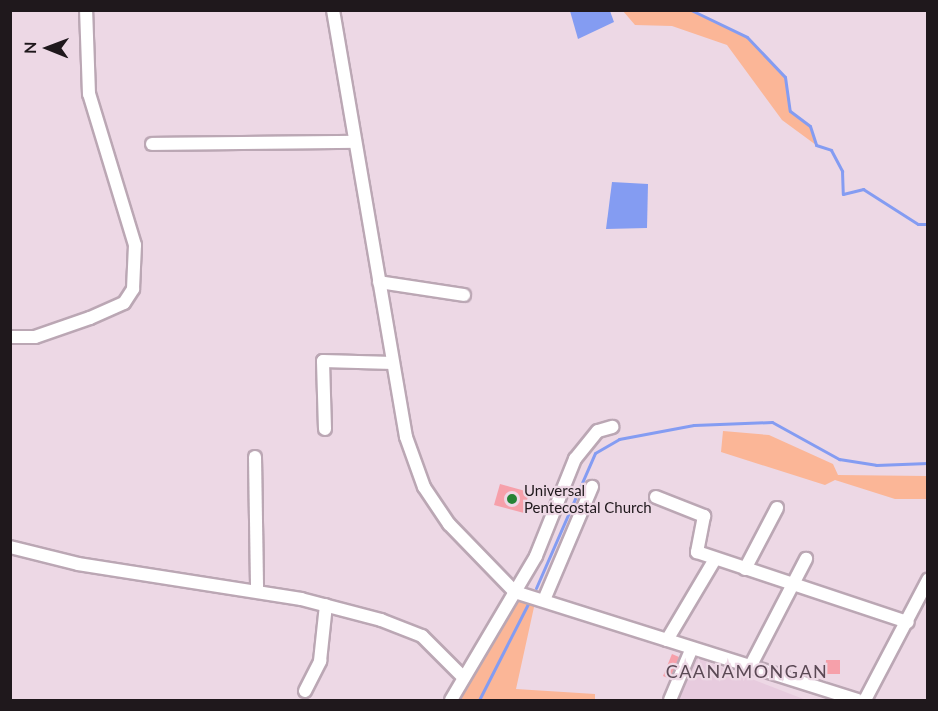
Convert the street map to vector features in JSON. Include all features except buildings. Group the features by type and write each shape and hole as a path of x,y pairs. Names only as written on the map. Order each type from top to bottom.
{"street":[{"path":"10,337 35,337 98,315 124,303 133,288 135,245 89,94 86,10"},
{"path":"333,10 406,437 424,487 474,553 515,592 857,700"},
{"path":"152,144 355,142"},
{"path":"379,282 464,295"},
{"path":"325,429 323,361 393,363"},
{"path":"452,700 542,543 575,459 598,431 612,427"},
{"path":"255,457 257,591"},
{"path":"544,600 592,487"},
{"path":"656,497 704,516 694,550 792,586 908,622"},
{"path":"745,569 777,508"},
{"path":"10,546 78,564 257,591 326,605 410,629 464,678"},
{"path":"667,640 715,559"},
{"path":"750,667 806,559"},
{"path":"865,700 908,622 927,580"},
{"path":"305,691 320,661 326,605"},
{"path":"670,700 692,648"}],"shaded area":[{"path":"623,11 690,11 747,37 785,77 790,111 810,126 816,145 782,120 727,45 672,26 635,25"},
{"path":"723,431 769,435 833,464 838,475 927,476 927,499 895,499 835,480 825,485 721,452"},
{"path":"515,592 536,598 516,689 595,694 595,700 451,700"},
{"path":"692,656 806,700 674,700"}],"water":[{"path":"570,11 610,11 614,22 578,39"},
{"path":"612,182 648,184 647,228 606,229"}],"waterway":[{"path":"691,10 747,37 785,77 790,111 810,126 816,145 831,150 842,171 843,194 863,189 918,224 928,224"},
{"path":"536,588 595,453 619,439 694,425 772,422 839,459 876,465 928,463"},
{"path":"479,700 529,602"}],"place":[{"name":"Universal Pentecostal Church","path":"512,499"}],"district":[{"name":"CAANAMONGAN","path":"747,671"}]}
